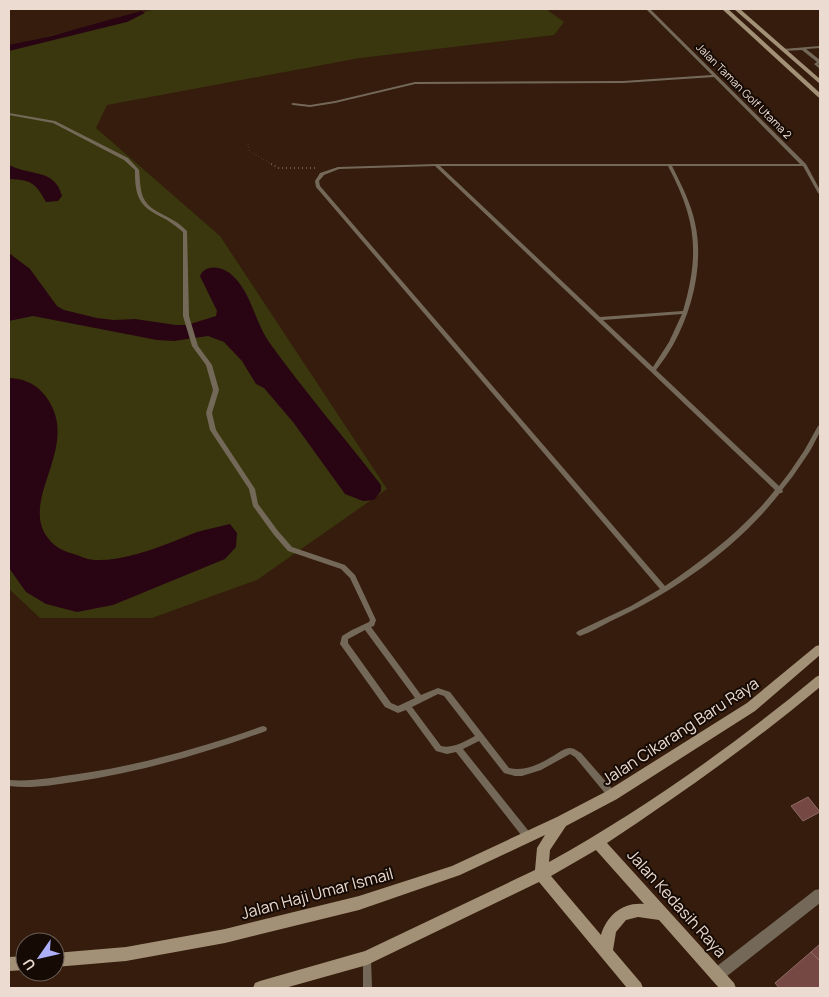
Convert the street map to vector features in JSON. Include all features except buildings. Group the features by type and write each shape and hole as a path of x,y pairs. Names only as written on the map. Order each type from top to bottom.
{"main road":[{"path":"725,9 820,96"},
{"path":"737,9 820,82"},
{"name":"Jalan Cikarang Baru Raya","path":"576,814 612,795 751,707 820,649"},
{"path":"260,988 367,958 541,874 598,842 771,721 820,680"},
{"name":"Jalan Haji Umar Ismail","path":"65,959 126,954 225,936 359,903 455,871 576,814"},
{"path":"562,821 544,848 541,874 636,988"},
{"name":"Jalan Kedasih Raya","path":"598,842 729,988"},
{"path":"606,953 607,934 616,919 626,913 637,910 650,910 662,915"}],"street":[{"path":"717,975 820,895"}],"lane":[{"name":"Jalan Taman Golf Utama 2","path":"648,9 804,165 820,193"},
{"path":"783,50 820,46"},
{"path":"803,48 820,62 816,64 820,68"},
{"path":"294,104 310,106 335,102 415,83 623,82 714,76"},
{"path":"9,114 54,122 134,165 137,170 137,186 141,199 148,210 177,224 184,232 186,316 195,346 209,365 216,390 209,413 213,430 252,489 256,504 276,533 290,549 343,567 353,577 373,620 372,624 348,634 344,638 344,644 388,705 398,710 438,691 447,694 507,771 515,774 524,773 567,752 572,752 578,755 612,795"},
{"path":"664,590 318,186 317,181 322,174 338,168 436,165 804,165"},
{"path":"436,165 780,491"},
{"path":"653,371 674,340 689,302 695,258 693,222 682,190 669,165"},
{"path":"598,318 685,312"},
{"path":"580,633 664,590 722,548 780,491 820,427"},
{"path":"366,626 420,699"},
{"path":"407,706 439,749 448,751 480,737"},
{"path":"9,783 54,781 124,770 186,755 264,729"},
{"path":"458,748 528,837"},
{"path":"367,958 368,988"}],"path":[{"path":"248,144 247,149 279,168 338,168"}],"shaded area":[{"path":"156,9 546,9 564,22 554,35 360,58 107,105 96,128 220,236 387,489 257,580 152,618 40,618 9,589 9,46"},
{"path":"141,11 145,13 127,22 9,51 9,45 51,36"},
{"path":"9,165 40,174 54,181 59,187 62,196 58,201 46,202 32,183 9,179"},
{"path":"9,253 30,269 57,306 64,310 114,320 135,319 187,325 216,316 217,311 200,276 206,269 210,268 220,268 228,272 244,290 269,342 381,485 381,491 374,500 363,501 345,494 293,422 264,388 256,384 242,361 224,342 208,336 174,341 157,340 33,316 9,321"},
{"path":"9,378 23,380 35,386 42,392 54,411 58,430 56,450 40,505 41,522 48,538 57,547 88,559 114,559 144,552 197,532 230,524 237,533 236,547 225,559 113,605 77,612 46,604 26,592 9,568"}]}
